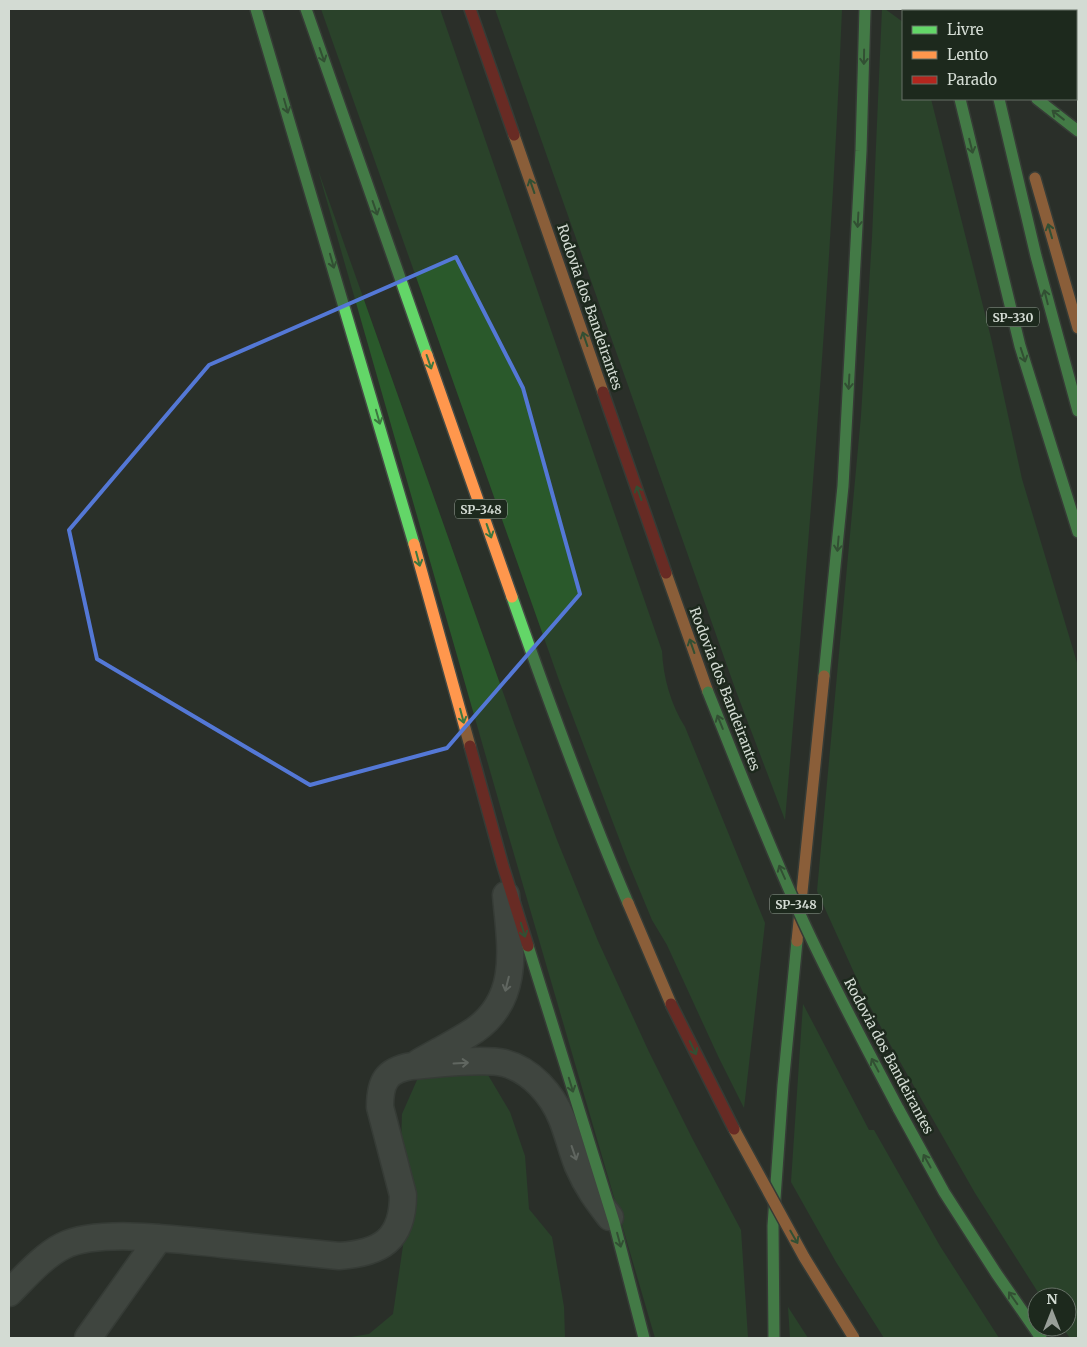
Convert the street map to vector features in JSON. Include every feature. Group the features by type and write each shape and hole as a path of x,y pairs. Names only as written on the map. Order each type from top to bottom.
{"highway":[{"path":"256,9 406,512 503,866 614,1222 644,1338"},
{"name":"SP-348","path":"306,9 544,690 602,842 671,1004 728,1120 788,1227 854,1338"},
{"name":"Rodovia dos Bandeirantes","path":"470,9 708,692 766,836 804,923 848,1014 944,1192 996,1273 1041,1338"},
{"path":"774,1338 773,1226 784,1085 843,486 861,151 865,9"},
{"name":"SP-330","path":"960,100 1020,346 1078,532"},
{"name":"SP-330","path":"999,100 1040,273 1078,411"},
{"path":"1008,100 1014,116"},
{"path":"1038,100 1078,131"},
{"path":"1032,169 1078,328"}],"street":[{"path":"412,1066 476,1030 490,1017 501,1002 507,987 510,969 503,866"},
{"path":"9,1293 49,1256 63,1246 80,1240 98,1238 159,1238 339,1256 372,1252 393,1235 400,1223 403,1195 380,1107 380,1095 383,1083 390,1074 400,1068 412,1066 486,1062 502,1063 516,1067 531,1076 543,1088 562,1117 578,1164 591,1193 614,1222"},
{"path":"88,1338 159,1238"}],"highlighted area":[{"path":"456,257 523,388 580,594 447,748 310,785 97,659 69,530 209,365"}],"green space":[{"path":"321,9 440,9 662,651 666,681 672,700 685,727 765,923 744,1108 667,945 652,920 628,862 560,683"},
{"path":"495,9 842,9 825,313 785,820 736,691"},
{"path":"882,9 885,9 902,21 902,100 931,100 991,338 1022,479 1078,666 1078,1338 1069,1337 1077,1337 1077,1287 1035,1287 975,1193 891,1046 866,999 817,891 861,416 872,238"},
{"path":"318,170 557,840 598,941 649,1052 741,1230 748,1338 655,1338"},
{"path":"803,1004 869,1130 874,1130 940,1246 999,1338 884,1338 836,1262 791,1182"},
{"path":"464,1055 488,1075 510,1112 525,1156 529,1209 552,1237 564,1307 565,1338 345,1338 369,1334 393,1314 409,1205 401,1146 402,1114 421,1071"},
{"path":"788,1307 808,1338 790,1338"}],"traffic: fast":[{"path":"256,9 414,544"},
{"path":"306,9 427,355"},
{"path":"824,676 843,486 861,151 865,9"},
{"path":"1077,20 1078,25"},
{"path":"960,100 1020,346 1078,532"},
{"path":"999,100 1036,256 1078,411"},
{"path":"1038,100 1078,131"},
{"path":"512,597 567,751 628,903"},
{"path":"708,692 766,837 804,923 898,1108"},
{"path":"774,1338 773,1226 783,1085 797,941"},
{"path":"528,946 614,1222 644,1338"},
{"path":"898,1108 944,1192 996,1273 1041,1338"}],"traffic: slow":[{"path":"514,135 603,392"},
{"path":"1035,178 1078,328"},
{"path":"427,355 512,597"},
{"path":"414,544 470,746"},
{"path":"666,573 708,692"},
{"path":"797,941 824,676"},
{"path":"628,903 671,1004"},
{"path":"734,1129 804,1257 854,1338"}],"traffic: jam":[{"path":"470,9 514,135"},
{"path":"603,392 666,573"},
{"path":"470,746 503,866 528,946"},
{"path":"671,1004 734,1129"}]}
